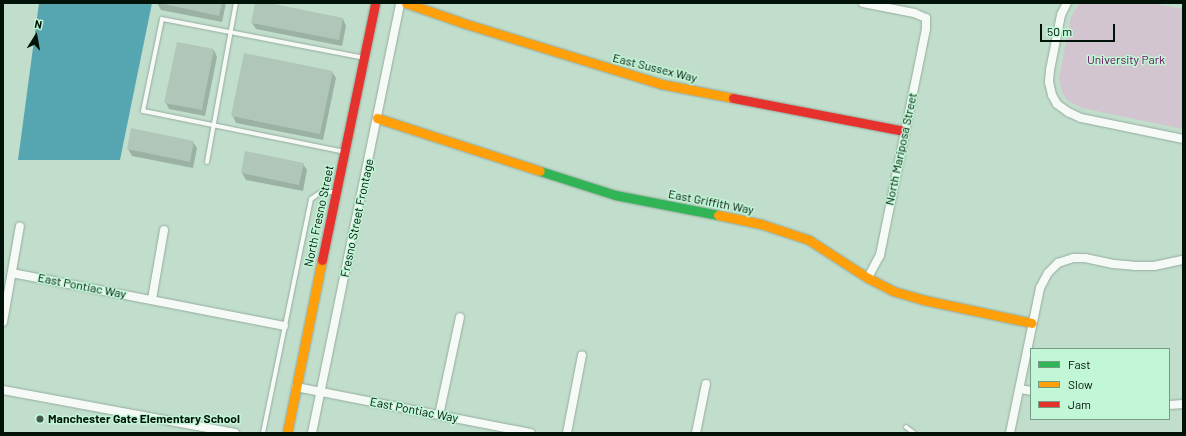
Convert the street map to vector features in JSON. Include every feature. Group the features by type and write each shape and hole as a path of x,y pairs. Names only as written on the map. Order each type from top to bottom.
{"street":[{"name":"North Fresno Street","path":"287,433 375,3"},
{"name":"Fresno Street Frontage","path":"312,433 400,3"},
{"name":"East Sussex Way","path":"406,3 463,23 654,83 904,131"},
{"name":"North Mariposa Street","path":"863,3 914,13 926,18 926,29 904,131 880,255 868,278"},
{"path":"1067,3 1061,15 1050,70 1049,82 1052,95 1057,104 1068,112 1081,118 1183,139"},
{"name":"East Griffith Way","path":"377,118 615,194 761,224 787,232 810,240 868,278 893,291 924,300 1032,323"},
{"path":"3,322 20,226"},
{"path":"152,299 164,230"},
{"path":"1010,433 1040,288 1048,273 1058,263 1073,258 1085,258 1113,264 1154,266 1183,260"},
{"name":"East Pontiac Way","path":"12,273 152,299 284,326"},
{"path":"439,415 460,317"},
{"path":"566,433 582,355"},
{"path":"696,433 706,384"},
{"name":"East Pontiac Way","path":"296,387 531,433"},
{"path":"1020,389 1030,391"},
{"path":"3,390 235,433"},
{"path":"1170,405 1183,404"}],"lane":[{"path":"206,162 236,3"},
{"path":"345,152 143,111 162,19 364,58"},
{"path":"263,433 311,199 321,192 336,192"},
{"path":"906,427 914,433"}],"green space":[{"name":"University Park","path":"1079,3 1150,3 1183,9 1183,129 1082,108 1067,100 1062,93 1059,78 1071,17"}],"water":[{"path":"39,3 152,3 120,160 18,160"}],"building":[{"path":"159,3 222,3 219,16"},
{"path":"255,3 269,3 343,18 339,40 251,23"},
{"path":"177,42 214,49 202,110 164,103"},
{"path":"244,53 333,71 320,134 231,116"},
{"path":"131,128 194,141 190,162 127,149"},
{"path":"245,151 304,163 299,185 241,173"}],"traffic: fast":[{"path":"540,171 615,195 718,215"}],"traffic: slow":[{"path":"406,3 463,23 661,84 733,98"},
{"path":"377,118 540,171"},
{"path":"718,215 761,224 809,240 868,278 893,291 924,300 1032,323"},
{"path":"287,433 322,260"}],"traffic: jam":[{"path":"322,260 375,3"},
{"path":"733,98 904,131"}],"place":[{"name":"Manchester Gate Elementary School","path":"40,419"}]}
